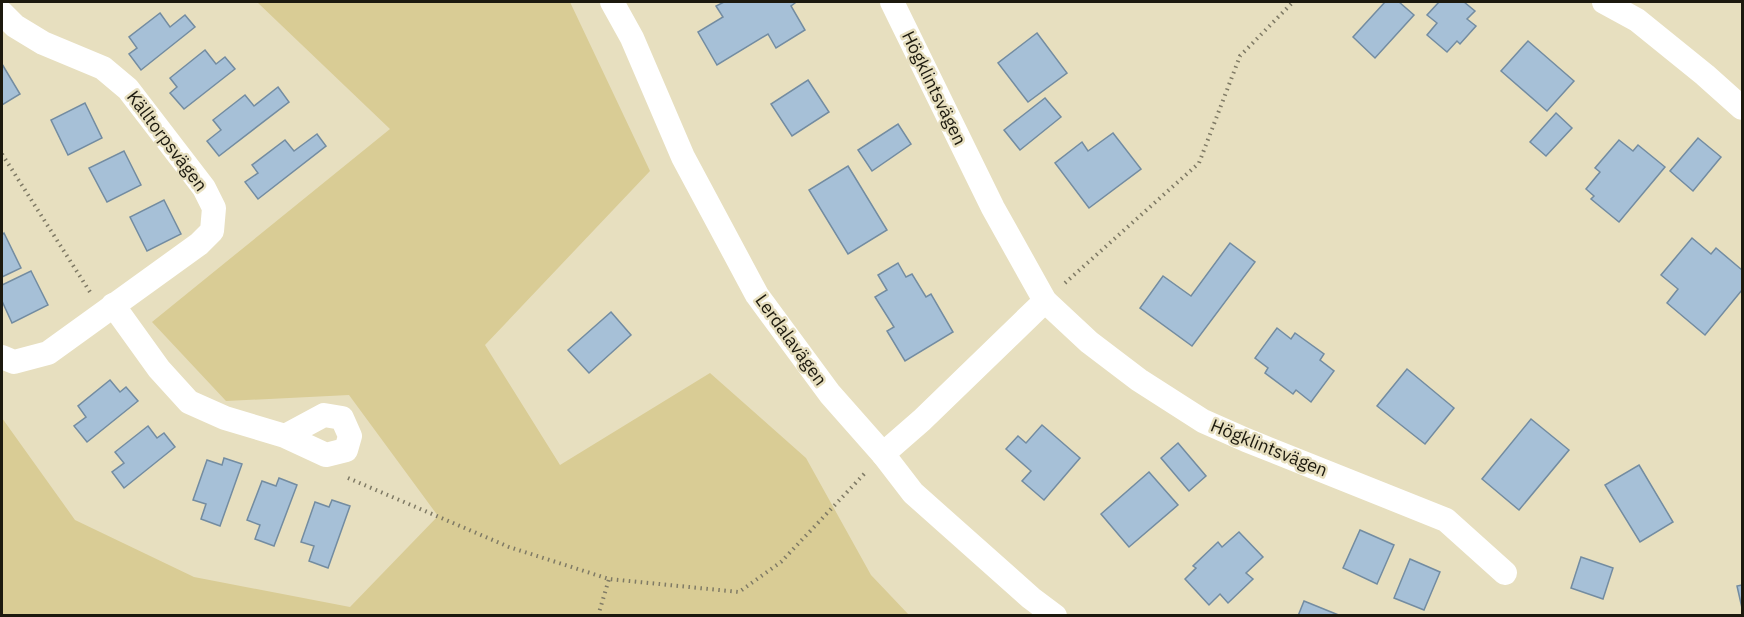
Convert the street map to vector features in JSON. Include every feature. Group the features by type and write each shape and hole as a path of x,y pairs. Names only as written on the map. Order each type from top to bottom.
{"street":[{"name":"Lerdalavägen","path":"612,2 632,38 683,157 757,295 830,394 883,454 913,494 1031,598 1055,615"},
{"name":"Högklintsvägen","path":"892,2 993,208 1045,301 1089,342 1138,380 1203,421 1446,520 1505,573"},
{"path":"1604,2 1637,20 1743,108"},
{"name":"Källtorpsvägen","path":"2,13 15,26 43,43 103,68 128,88 204,188 214,208 212,231 199,244 48,353 14,362 2,357"},
{"path":"883,454 922,420 1045,301"},
{"path":"108,309 189,402 225,418 285,436"}],"path":[{"path":"1076,274 1199,163 1240,56 1293,2"},
{"path":"2,154 108,309"},
{"path":"338,473 509,548 609,579 739,592 781,562 883,454"},
{"path":"598,615 609,579"}],"shaded area":[{"path":"257,2 570,2 650,171 485,345 560,465 710,373 806,458 871,575 909,615 2,615 2,418 75,520 194,577 350,607 438,516 349,395 226,401 152,322 390,129"}],"building":[{"path":"724,2 794,2 791,6 805,30 776,48 768,34 717,65 698,32 723,17 716,6"},
{"path":"1385,2 1399,2 1414,15 1375,58 1353,37"},
{"path":"1439,2 1464,2 1475,11 1467,19 1476,26 1460,44 1457,41 1447,52 1427,35 1437,23 1427,15"},
{"path":"160,13 170,27 185,15 195,27 141,70 129,54 137,48 129,37"},
{"path":"1037,33 1067,73 1028,102 998,63"},
{"path":"1528,41 1574,81 1547,111 1501,71"},
{"path":"205,50 216,64 225,57 235,69 184,109 170,93 177,87 170,78"},
{"path":"2,64 20,94 2,105"},
{"path":"808,80 829,112 792,136 771,104"},
{"path":"278,87 289,102 219,156 207,141 221,130 213,120 245,95 254,106"},
{"path":"1045,98 1061,117 1020,150 1004,130"},
{"path":"85,103 102,138 68,155 51,120"},
{"path":"1556,113 1572,128 1546,156 1530,142"},
{"path":"898,124 911,144 872,171 858,150"},
{"path":"1113,133 1141,169 1089,208 1055,163 1082,142 1088,151"},
{"path":"317,134 326,146 258,199 245,182 258,173 252,165 285,140 294,151"},
{"path":"1698,138 1721,157 1693,191 1670,171"},
{"path":"1619,140 1633,151 1638,145 1665,167 1619,222 1591,199 1594,196 1586,189 1600,172 1595,168"},
{"path":"124,151 141,185 107,202 89,168"},
{"path":"848,166 887,230 848,254 809,190"},
{"path":"164,200 181,234 147,251 130,217"},
{"path":"4,233 21,268 2,277 2,235"},
{"path":"1692,238 1711,254 1716,248 1742,270 1742,290 1705,335 1667,303 1678,289 1661,275"},
{"path":"1230,243 1255,262 1192,346 1140,308 1163,276 1191,296"},
{"path":"898,263 906,277 912,274 926,297 931,294 953,332 905,361 887,331 894,327 875,297 887,290 878,275"},
{"path":"31,271 48,305 12,323 2,301 2,285"},
{"path":"611,312 631,335 589,373 568,350"},
{"path":"1277,328 1291,339 1295,333 1324,354 1320,360 1334,371 1311,402 1296,390 1293,394 1265,373 1268,368 1255,358"},
{"path":"1407,369 1454,408 1425,444 1377,406"},
{"path":"110,380 120,392 126,387 138,401 87,442 74,426 86,417 78,406"},
{"path":"1531,419 1569,450 1519,510 1482,479"},
{"path":"1042,425 1080,458 1044,500 1022,481 1031,471 1006,449 1018,436 1026,443"},
{"path":"148,426 157,438 164,433 175,447 124,488 112,472 124,463 115,452"},
{"path":"1178,443 1206,476 1189,491 1161,458"},
{"path":"224,458 242,464 220,526 201,519 206,504 193,500 207,460 222,465"},
{"path":"1639,465 1673,522 1640,542 1605,485"},
{"path":"1149,472 1178,505 1129,547 1101,514"},
{"path":"279,478 297,485 274,546 255,539 260,525 247,520 262,481 276,486"},
{"path":"332,500 350,506 328,568 309,561 314,546 301,542 315,502 329,507"},
{"path":"1360,530 1394,545 1377,584 1343,568"},
{"path":"1239,532 1263,557 1246,573 1253,579 1228,603 1220,594 1209,605 1185,579 1196,568 1193,566 1218,542 1222,547"},
{"path":"1581,557 1613,568 1603,599 1571,588"},
{"path":"1410,559 1440,572 1424,610 1394,598"},
{"path":"1742,585 1742,608 1737,586"},
{"path":"1304,601 1341,616 1298,616"}]}
